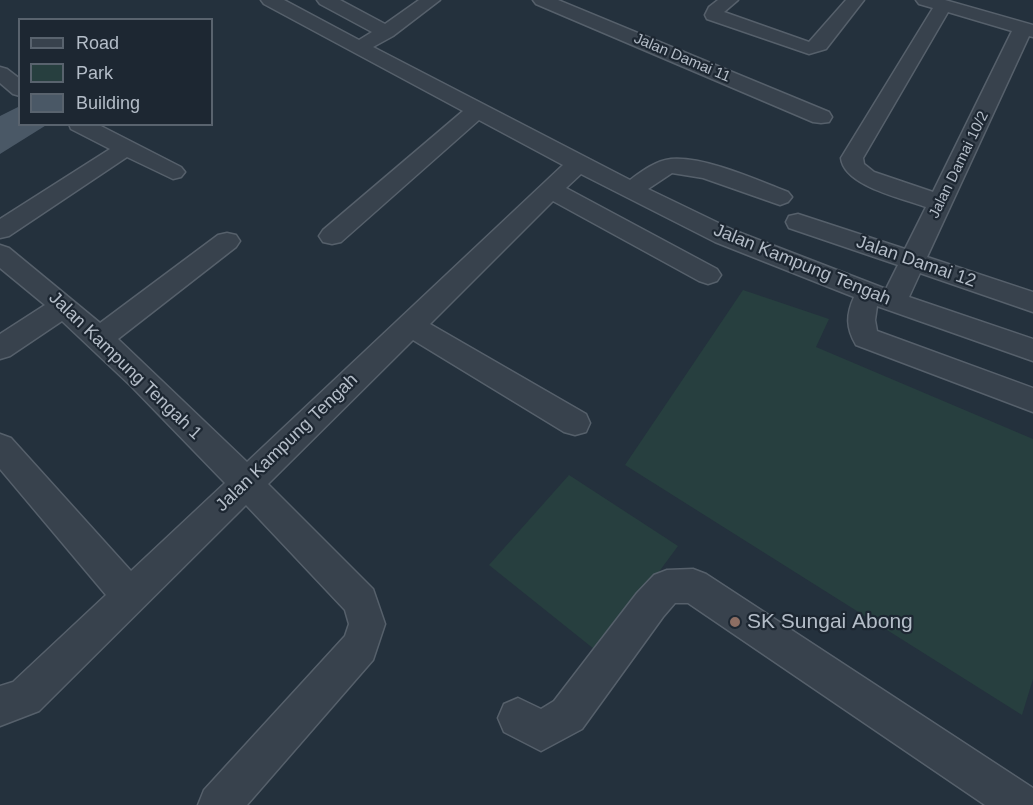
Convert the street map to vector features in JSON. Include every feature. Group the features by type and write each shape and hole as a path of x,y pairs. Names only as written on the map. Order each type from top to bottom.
{"street":[{"name":"Jalan Kampung Tengah","path":"270,0 578,165 724,236 881,297 1033,350"},
{"path":"358,48 386,32 431,0"},
{"name":"Jalan Damai 11","path":"542,0 821,117"},
{"path":"729,0 715,11 714,15 809,48 819,45 855,0"},
{"path":"336,2 386,32"},
{"path":"940,203 866,177 853,166 852,158 935,2 1028,30"},
{"name":"Jalan Damai 10/2","path":"1028,30 913,261 881,297 861,312 861,328 866,338 1033,400"},
{"path":"0,73 18,88"},
{"path":"0,102 18,91"},
{"path":"332,236 477,110"},
{"path":"83,126 173,172"},
{"path":"666,143 671,166"},
{"path":"0,230 126,148"},
{"name":"Jalan Kampung Tengah","path":"12,701 129,596 578,165"},
{"path":"632,190 651,176 671,166 721,176 780,197"},
{"path":"551,190 708,275"},
{"name":"Jalan Damai 12","path":"798,222 1033,302"},
{"path":"99,339 227,241"},
{"name":"Jalan Kampung Tengah 1","path":"0,254 64,306 99,339 245,483 360,601 367,624 360,647 219,805"},
{"path":"0,348 64,306"},
{"path":"410,325 575,423"},
{"path":"0,447 129,596"},
{"path":"518,718 541,731 568,715 650,605 667,587 693,586 1022,805"}],"green space":[{"path":"743,290 829,319 816,347 1033,439 1033,679 1022,715 625,465"},
{"path":"569,475 678,546 599,653 489,565"}],"building":[{"path":"18,107 18,126 45,126 0,154 0,116"}],"place":[{"name":"SK Sungai Abong","path":"735,622"}]}
